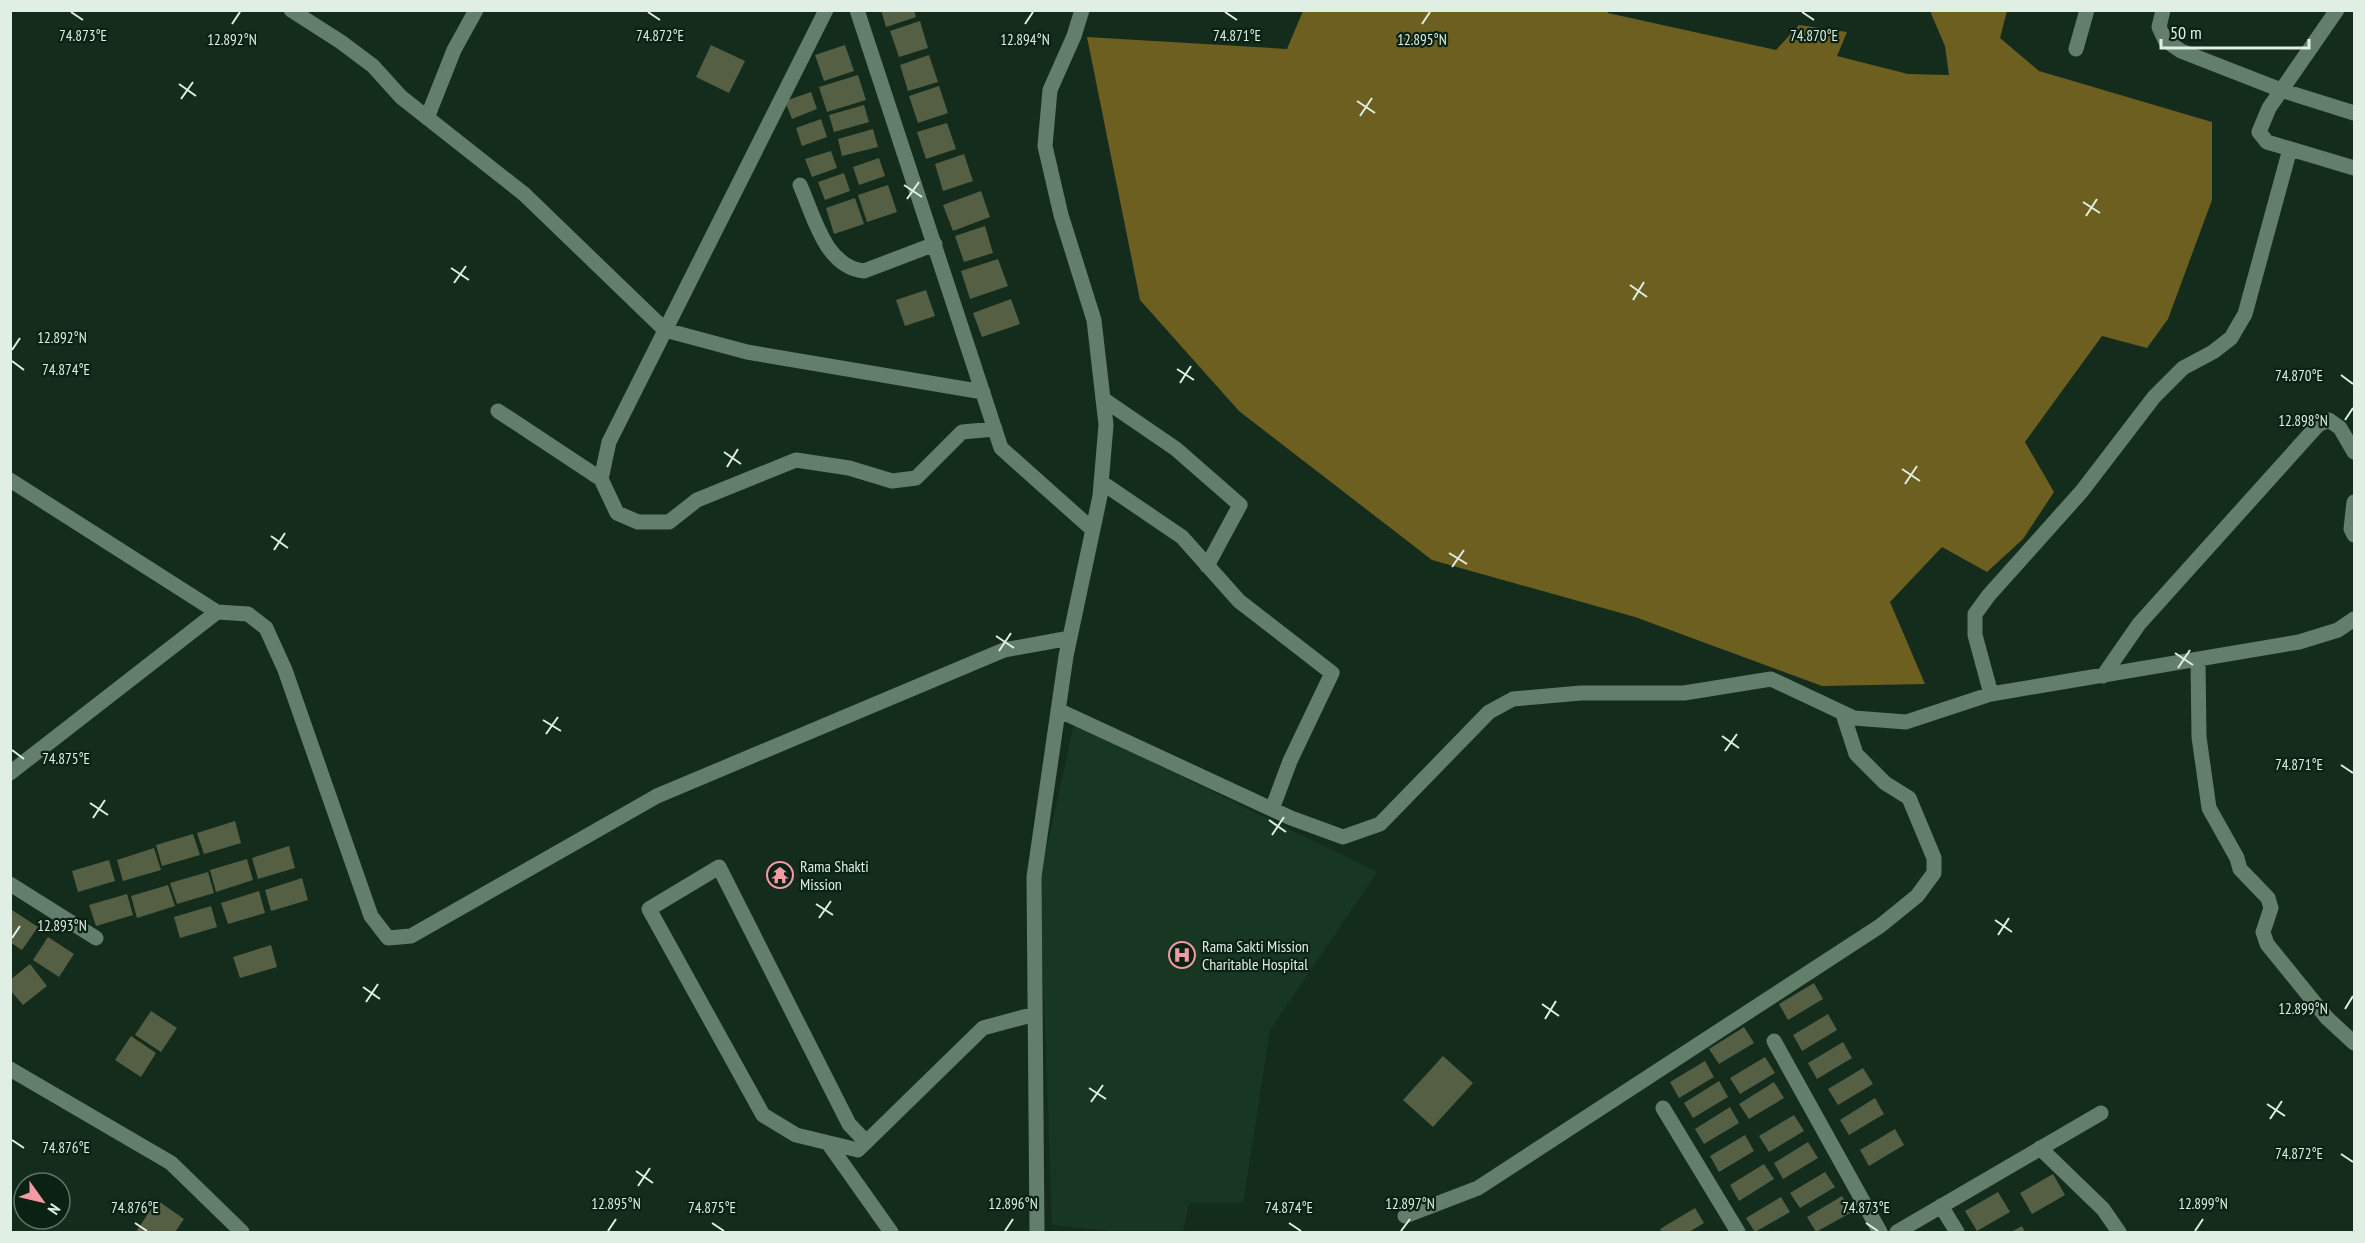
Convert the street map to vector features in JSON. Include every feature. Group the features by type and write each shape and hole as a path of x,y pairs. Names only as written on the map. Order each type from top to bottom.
{"street":[{"path":"291,10 373,66 401,97 524,194 665,330 747,352 983,392"},
{"path":"427,118 454,50 476,10"},
{"path":"601,479 609,442 826,10"},
{"path":"857,10 1001,448 1093,530"},
{"path":"1037,1233 1034,877 1070,638 1101,482 1106,424 1094,320 1061,215 1046,146 1050,90 1074,36 1082,10"},
{"path":"2076,49 2087,10"},
{"path":"2163,10 2159,27 2165,40 2181,51 2281,90 2355,113"},
{"path":"2337,10 2269,108 2259,132 2267,142 2355,168"},
{"path":"1991,694 1975,635 1975,614 1989,595 2067,509 2154,397 2183,368 2213,352 2231,338 2245,314 2290,148"},
{"path":"800,185 831,253 854,270 864,271 935,244"},
{"path":"1103,399 1176,449 1240,505 1207,566"},
{"path":"498,411 601,479 617,513 638,522 669,522 697,500 796,460 849,468 892,481 916,478 962,432 996,429"},
{"path":"2103,676 2139,624 2318,425 2329,420 2340,428 2355,452"},
{"path":"10,480 217,612 248,614 266,628 285,670 371,916 388,939 411,936 657,796 1004,650 1070,638"},
{"path":"1101,482 1182,537 1239,601 1332,673 1290,761 1272,809"},
{"path":"2355,502 2352,529 2355,535"},
{"path":"10,774 217,612"},
{"path":"1058,710 1272,809 1343,837 1380,824 1489,712 1513,699 1581,693 1684,693 1771,679 1854,718 1906,722 1991,694 2299,642 2338,630 2355,619"},
{"path":"2198,660 2199,737 2209,808 2238,858 2240,869 2268,898 2271,908 2264,932 2267,944 2327,1018 2355,1043"},
{"path":"1405,1216 1478,1188 1880,926 1917,896 1934,873 1934,858 1922,826 1909,798 1885,783 1856,754 1843,714"},
{"path":"866,1142 849,1124 719,867 649,909 763,1115 796,1135 858,1150 983,1028 1035,1014"},
{"path":"10,884 96,938"},
{"path":"1774,1041 1880,1233"},
{"path":"10,1070 171,1163 242,1233"},
{"path":"1663,1108 1738,1233"},
{"path":"1897,1233 2101,1113"},
{"path":"828,1143 891,1233"},
{"path":"2040,1148 2103,1209 2119,1233"},
{"path":"1941,1206 1957,1233"}],"shaded area":[{"path":"1608,10 1608,13 1776,50 1799,25 1847,32 1837,56 1908,74 1949,75 1945,46 1930,11 2007,11 2000,38 2039,71 2212,122 2212,200 2168,319 2147,348 2102,336 2025,442 2054,492 2023,539 1987,572 1942,547 1890,602 1925,684 1822,686 1635,617 1432,560 1239,411 1140,300 1087,37 1287,49 1303,11"},
{"name":"Rama Sakti Mission Charitable Hospital","path":"1074,724 1377,872 1270,1030 1243,1203 1189,1203 1183,1232 1121,1232 1052,1225 1040,879"}],"building":[{"path":"881,10 914,10 916,17 886,27"},
{"path":"920,21 928,48 899,57 890,31"},
{"path":"711,45 745,61 729,93 696,77"},
{"path":"845,45 854,71 824,81 815,55"},
{"path":"929,55 938,82 908,91 900,65"},
{"path":"858,75 866,100 827,112 819,87"},
{"path":"939,86 948,113 918,123 909,96"},
{"path":"811,92 817,109 792,119 785,101"},
{"path":"864,105 869,122 834,132 829,115"},
{"path":"821,119 827,137 802,146 796,128"},
{"path":"947,123 956,149 926,159 917,132"},
{"path":"873,129 878,147 842,156 838,139"},
{"path":"831,151 837,168 812,177 805,159"},
{"path":"964,154 973,181 943,191 935,164"},
{"path":"879,158 885,176 859,185 853,167"},
{"path":"844,173 850,191 825,200 818,182"},
{"path":"888,185 897,212 867,222 858,195"},
{"path":"981,191 990,217 953,231 943,205"},
{"path":"855,198 864,224 834,234 826,208"},
{"path":"985,226 993,253 964,262 955,236"},
{"path":"998,259 1008,286 970,299 961,271"},
{"path":"926,290 935,316 905,326 896,300"},
{"path":"1011,299 1020,324 982,337 973,313"},
{"path":"235,821 241,843 204,854 197,833"},
{"path":"193,834 200,855 162,866 156,845"},
{"path":"289,846 295,868 258,879 252,858"},
{"path":"154,848 161,870 123,881 117,860"},
{"path":"247,859 253,880 216,892 210,870"},
{"path":"109,860 115,881 78,892 72,871"},
{"path":"208,872 214,893 177,904 170,883"},
{"path":"302,878 308,900 271,911 265,890"},
{"path":"168,885 175,906 137,918 131,896"},
{"path":"259,891 265,913 228,924 221,903"},
{"path":"127,894 133,915 96,926 89,905"},
{"path":"211,906 217,927 180,938 174,917"},
{"path":"12,910 38,927 22,950 10,942"},
{"path":"48,937 74,954 59,977 33,960"},
{"path":"271,945 277,967 240,978 233,957"},
{"path":"30,964 47,986 23,1005 10,990 10,980"},
{"path":"1814,983 1823,999 1788,1020 1779,1004"},
{"path":"151,1011 177,1028 161,1052 135,1035"},
{"path":"1828,1014 1837,1030 1802,1051 1793,1035"},
{"path":"1744,1027 1754,1043 1719,1064 1709,1049"},
{"path":"131,1036 156,1053 141,1077 115,1060"},
{"path":"1843,1042 1852,1058 1817,1079 1808,1063"},
{"path":"1443,1056 1473,1083 1433,1127 1403,1100"},
{"path":"1765,1057 1775,1073 1740,1094 1730,1078"},
{"path":"1705,1061 1714,1077 1679,1098 1670,1082"},
{"path":"1863,1068 1873,1084 1838,1105 1828,1089"},
{"path":"1719,1081 1728,1097 1693,1118 1684,1103"},
{"path":"1774,1082 1784,1098 1749,1119 1739,1104"},
{"path":"1875,1098 1884,1114 1849,1135 1840,1120"},
{"path":"1730,1107 1739,1123 1704,1144 1695,1129"},
{"path":"1794,1115 1804,1131 1769,1152 1759,1136"},
{"path":"1895,1129 1904,1145 1869,1166 1860,1150"},
{"path":"1745,1135 1754,1151 1719,1172 1710,1156"},
{"path":"1808,1142 1818,1158 1783,1179 1774,1163"},
{"path":"1764,1164 1774,1179 1739,1201 1730,1185"},
{"path":"1825,1172 1835,1187 1800,1208 1790,1193"},
{"path":"2053,1174 2065,1195 2032,1214 2020,1193"},
{"path":"1998,1192 2010,1212 1977,1231 1965,1211"},
{"path":"1842,1196 1852,1212 1816,1232 1807,1217"},
{"path":"1781,1197 1790,1212 1755,1232 1746,1218"},
{"path":"157,1200 184,1219 175,1232 136,1232"},
{"path":"1695,1208 1704,1223 1689,1232 1662,1232 1660,1229"},
{"path":"2022,1226 2025,1232 2011,1232"}],"place":[{"name":"Rama Shakti Mission","path":"780,875"},
{"name":"Rama Sakti Mission Charitable Hospital","path":"1182,955"}]}
